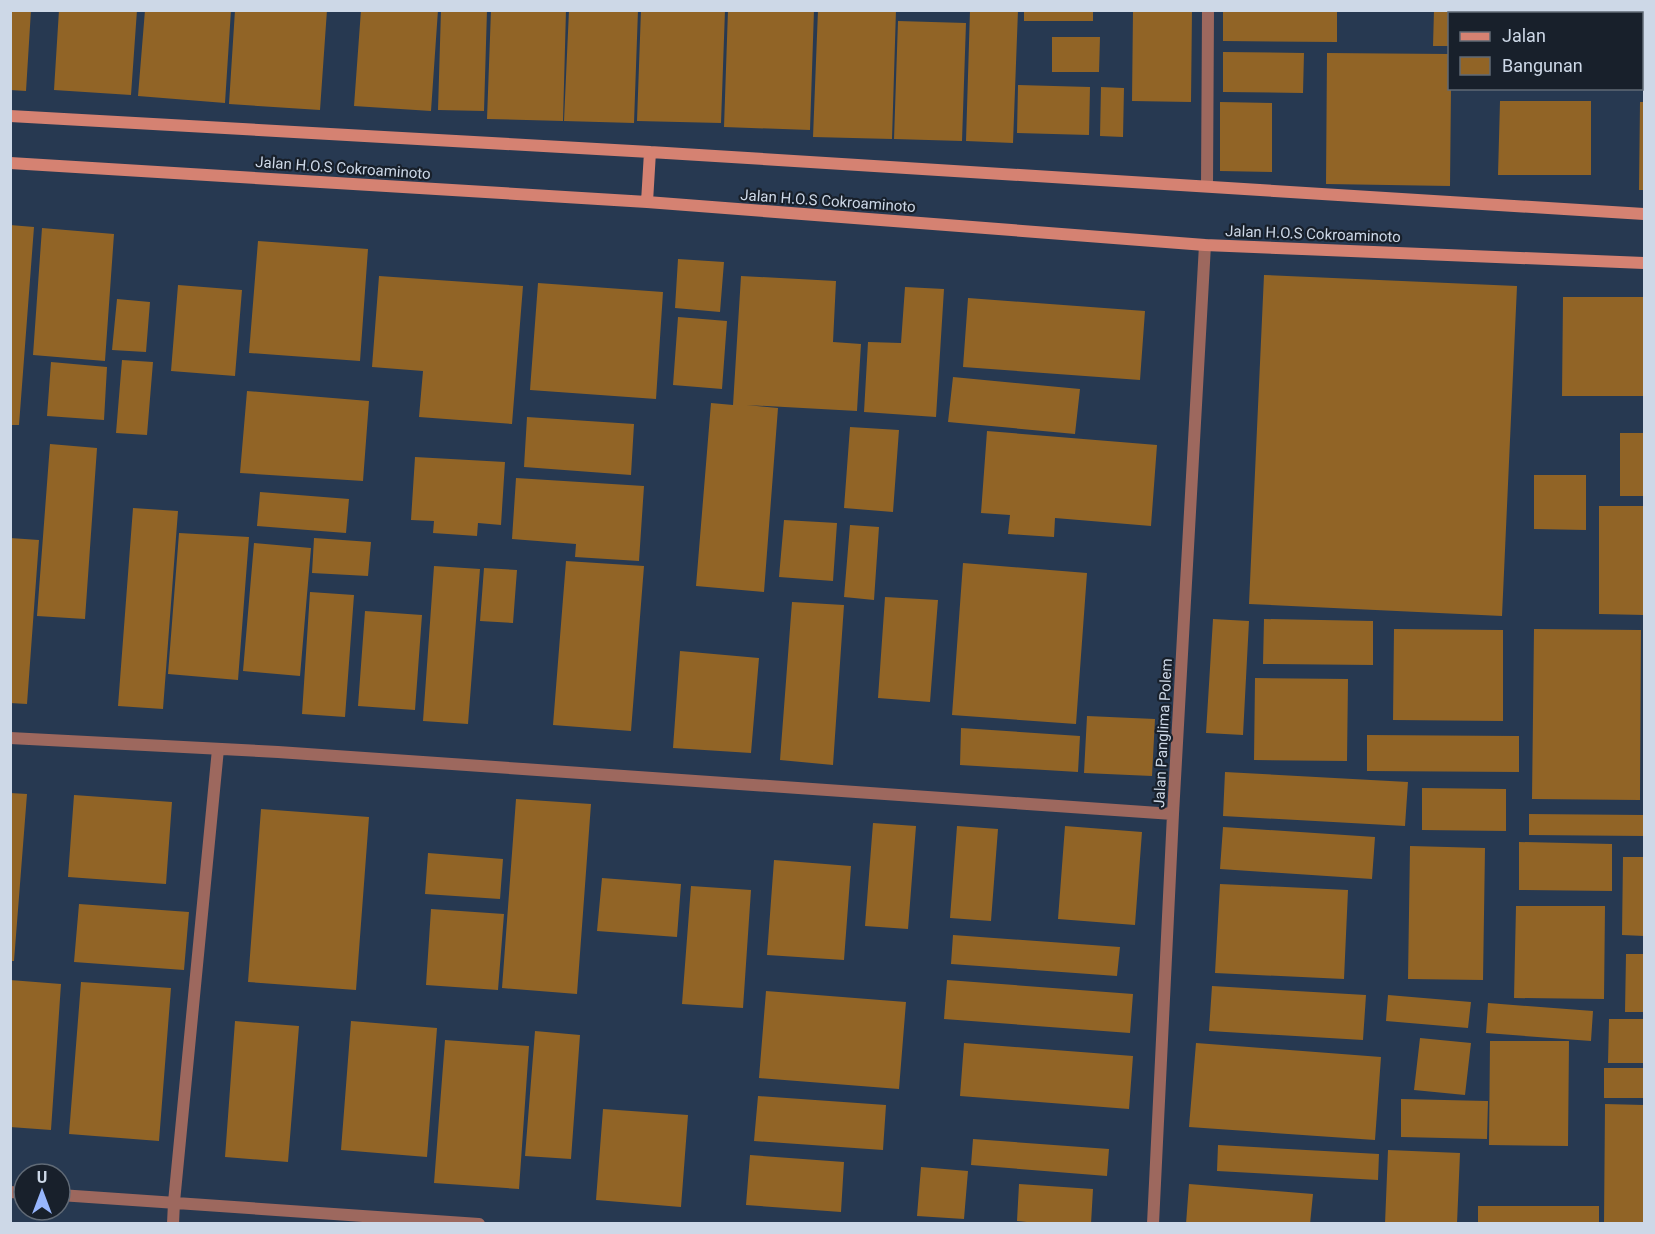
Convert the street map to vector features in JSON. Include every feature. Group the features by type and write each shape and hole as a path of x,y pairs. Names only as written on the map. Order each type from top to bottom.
{"main road":[{"path":"10,116 650,152 1644,214"},
{"path":"647,202 650,152"},
{"name":"Jalan H.O.S Cokroaminoto","path":"10,163 647,202 1205,245 1644,263"}],"street":[{"path":"1207,186 1208,10"},
{"name":"Jalan Panglima Polem","path":"1153,1224 1205,245"},
{"path":"10,738 218,749 1173,814"},
{"path":"173,1224 218,749"},
{"path":"72,1196 479,1224"}],"building":[{"path":"10,10 31,10 26,91 10,90"},
{"path":"59,10 137,10 131,95 54,90"},
{"path":"145,10 231,10 225,103 138,96"},
{"path":"235,10 327,10 320,110 229,104"},
{"path":"361,10 438,10 431,111 354,106"},
{"path":"441,10 487,10 484,111 438,110"},
{"path":"491,10 566,10 563,121 487,119"},
{"path":"569,10 638,10 634,123 564,121"},
{"path":"641,10 725,10 721,123 637,121"},
{"path":"728,10 814,10 810,130 724,127"},
{"path":"818,10 896,10 892,139 813,137"},
{"path":"970,10 1018,10 1013,143 966,141"},
{"path":"1024,10 1093,10 1093,21 1024,21"},
{"path":"1133,10 1192,10 1191,102 1132,101"},
{"path":"1223,10 1337,10 1337,42 1223,41"},
{"path":"1434,10 1549,10 1549,12 1448,12 1448,46 1433,46"},
{"path":"898,21 966,23 962,141 894,139"},
{"path":"1052,37 1100,37 1099,72 1052,72"},
{"path":"1223,52 1304,53 1303,93 1223,92"},
{"path":"1327,53 1448,54 1448,90 1451,90 1450,186 1326,184"},
{"path":"1018,85 1090,87 1089,135 1017,133"},
{"path":"1101,87 1124,88 1123,137 1100,136"},
{"path":"1500,101 1591,101 1591,175 1498,175"},
{"path":"1220,102 1272,103 1272,172 1220,171"},
{"path":"1640,102 1644,102 1644,190 1639,190"},
{"path":"10,225 34,227 19,425 10,425"},
{"path":"42,228 114,234 105,361 33,355"},
{"path":"258,241 368,249 360,361 249,353"},
{"path":"678,259 724,262 720,312 675,308"},
{"path":"1264,275 1517,286 1502,616 1249,604"},
{"path":"379,276 523,286 512,424 419,417 423,371 372,367"},
{"path":"741,276 836,281 833,342 861,344 857,411 747,405 778,408 764,592 696,586 711,403 733,405"},
{"path":"538,283 663,292 656,399 530,390"},
{"path":"178,285 242,290 235,376 171,371"},
{"path":"905,287 944,289 936,417 864,412 868,342 901,343"},
{"path":"1563,297 1644,297 1644,396 1562,396"},
{"path":"968,298 1145,311 1140,380 963,367"},
{"path":"117,299 150,302 146,352 112,350"},
{"path":"678,317 727,321 722,389 673,385"},
{"path":"122,360 153,362 147,435 116,433"},
{"path":"51,362 107,367 104,420 47,416"},
{"path":"953,377 1080,389 1075,434 948,422"},
{"path":"247,391 369,401 363,481 240,473"},
{"path":"527,417 634,424 631,475 524,467"},
{"path":"850,427 899,430 893,512 844,508"},
{"path":"987,431 1157,445 1151,526 1055,518 1054,537 1008,534 1010,515 981,513"},
{"path":"1620,433 1644,433 1644,496 1620,496"},
{"path":"50,444 97,448 85,619 37,616"},
{"path":"415,457 505,462 501,525 478,523 477,536 433,533 434,521 411,520"},
{"path":"1534,475 1586,475 1586,530 1534,529"},
{"path":"516,478 644,486 639,561 575,557 576,544 512,539"},
{"path":"260,492 349,499 346,533 257,526"},
{"path":"1599,506 1644,506 1644,615 1599,614"},
{"path":"133,508 178,511 163,709 118,706"},
{"path":"784,520 837,523 833,581 779,577"},
{"path":"850,525 879,527 874,600 844,597"},
{"path":"179,533 249,537 238,680 168,674"},
{"path":"10,538 39,540 27,704 10,703"},
{"path":"314,538 371,542 368,576 312,573"},
{"path":"254,543 311,548 300,676 243,671"},
{"path":"566,561 644,566 631,731 553,725"},
{"path":"963,563 1087,573 1076,724 952,715"},
{"path":"434,566 480,569 468,724 423,721"},
{"path":"484,568 517,570 513,623 480,621"},
{"path":"310,592 354,595 345,717 302,714"},
{"path":"885,597 938,600 930,702 878,698"},
{"path":"792,602 844,605 833,765 780,760"},
{"path":"365,611 422,615 415,710 358,706"},
{"path":"1213,619 1249,621 1243,735 1206,733"},
{"path":"1264,619 1373,621 1373,665 1263,664"},
{"path":"1394,629 1503,630 1503,721 1393,720"},
{"path":"1534,629 1641,630 1640,800 1532,799"},
{"path":"680,651 759,658 751,753 673,748"},
{"path":"1255,678 1348,679 1347,761 1254,760"},
{"path":"1087,716 1155,719 1152,776 1084,773"},
{"path":"961,728 1080,736 1078,772 960,765"},
{"path":"1367,735 1519,736 1519,772 1367,771"},
{"path":"1225,772 1408,782 1405,826 1223,816"},
{"path":"1422,788 1506,789 1506,831 1422,830"},
{"path":"10,793 27,794 14,961 10,961"},
{"path":"74,795 172,802 166,884 68,877"},
{"path":"516,799 591,804 577,994 502,988"},
{"path":"261,809 369,817 356,990 248,982"},
{"path":"1529,814 1644,815 1644,836 1529,835"},
{"path":"873,823 916,826 908,929 865,926"},
{"path":"957,826 998,829 991,921 950,918"},
{"path":"1065,826 1142,832 1135,925 1058,919"},
{"path":"1223,827 1375,837 1372,879 1220,869"},
{"path":"1519,842 1612,844 1612,891 1519,890"},
{"path":"1410,846 1485,848 1483,980 1408,979"},
{"path":"428,853 503,859 500,899 425,894"},
{"path":"1623,857 1644,857 1644,936 1622,935"},
{"path":"774,860 851,866 844,960 767,955"},
{"path":"602,878 681,884 677,937 597,931"},
{"path":"1220,884 1348,890 1344,979 1215,973"},
{"path":"691,886 751,890 743,1008 682,1004"},
{"path":"79,904 189,912 184,970 74,962"},
{"path":"1516,906 1605,906 1604,999 1514,998"},
{"path":"431,909 504,914 498,990 426,985"},
{"path":"953,935 1120,947 1117,976 951,964"},
{"path":"1626,954 1644,954 1644,1012 1625,1012"},
{"path":"10,980 61,984 51,1130 10,1127"},
{"path":"947,980 1133,994 1130,1033 944,1019"},
{"path":"81,982 171,988 159,1141 69,1134"},
{"path":"1212,986 1366,995 1363,1040 1209,1031"},
{"path":"766,991 906,1002 899,1089 759,1078"},
{"path":"1388,995 1471,1002 1468,1028 1386,1021"},
{"path":"1488,1003 1593,1011 1591,1041 1486,1033"},
{"path":"1609,1019 1644,1019 1644,1063 1608,1063"},
{"path":"235,1021 299,1026 288,1162 225,1157"},
{"path":"351,1021 437,1028 427,1157 341,1150"},
{"path":"535,1031 580,1035 571,1159 525,1156"},
{"path":"1420,1038 1471,1043 1465,1095 1414,1090"},
{"path":"445,1040 529,1046 519,1189 434,1183"},
{"path":"1490,1041 1569,1041 1568,1146 1489,1145"},
{"path":"964,1043 1133,1056 1129,1109 960,1096"},
{"path":"1196,1043 1381,1057 1375,1140 1189,1127"},
{"path":"1604,1068 1644,1068 1644,1098 1604,1098"},
{"path":"758,1096 886,1105 883,1150 754,1141"},
{"path":"1401,1099 1488,1101 1487,1139 1401,1137"},
{"path":"1605,1104 1644,1105 1644,1224 1604,1224"},
{"path":"603,1109 688,1115 681,1207 596,1200"},
{"path":"973,1139 1109,1149 1107,1176 971,1165"},
{"path":"1218,1145 1379,1154 1378,1180 1217,1171"},
{"path":"1388,1150 1460,1153 1457,1224 1385,1224"},
{"path":"750,1155 844,1162 841,1212 746,1205"},
{"path":"921,1167 968,1171 964,1219 917,1216"},
{"path":"1019,1184 1093,1189 1091,1224 1046,1224 1017,1221"},
{"path":"1189,1184 1313,1194 1310,1224 1186,1224"},
{"path":"1478,1206 1599,1206 1599,1224 1478,1224"}]}
